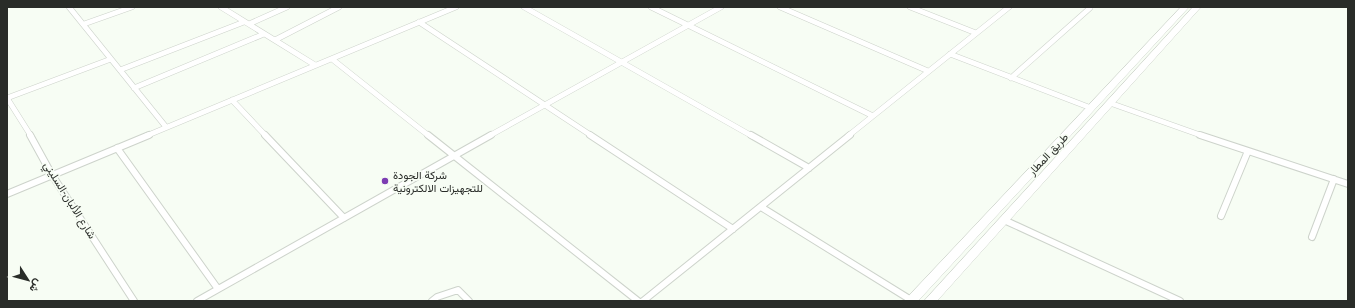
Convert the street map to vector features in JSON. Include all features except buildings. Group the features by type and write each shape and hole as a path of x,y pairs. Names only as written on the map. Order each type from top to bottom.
{"highway":[{"name":"طريق المطار","path":"910,301 1185,7"},
{"name":"طريق المطار","path":"930,301 1197,7"},
{"path":"1131,63 1143,67"},
{"path":"956,253 968,259"}],"street":[{"path":"69,7 166,127"},
{"path":"84,24 132,7"},
{"path":"221,7 315,65"},
{"path":"120,70 287,7"},
{"path":"275,40 339,7"},
{"path":"7,194 456,7"},
{"path":"524,7 809,168"},
{"path":"651,7 873,116"},
{"path":"197,301 721,7"},
{"path":"780,7 928,72"},
{"path":"910,7 976,33"},
{"path":"643,301 1009,7"},
{"path":"1011,78 1090,8 1089,7"},
{"path":"419,22 732,229"},
{"path":"134,88 264,34"},
{"path":"950,54 1091,108"},
{"path":"7,98 111,59"},
{"path":"332,59 638,301"},
{"name":"شارع الألبان-السليني","path":"7,98 36,144 52,175 134,301"},
{"path":"232,100 344,218"},
{"path":"1110,103 1348,184"},
{"path":"117,148 218,289"},
{"path":"1221,216 1248,151"},
{"path":"1312,237 1334,179"},
{"path":"761,207 910,301"},
{"path":"1004,220 1180,301"},
{"path":"432,301 443,295 458,290 469,301"}],"place":[{"name":"شركة الجودة للتجهيزات الالكترونية","path":"385,181"}]}
